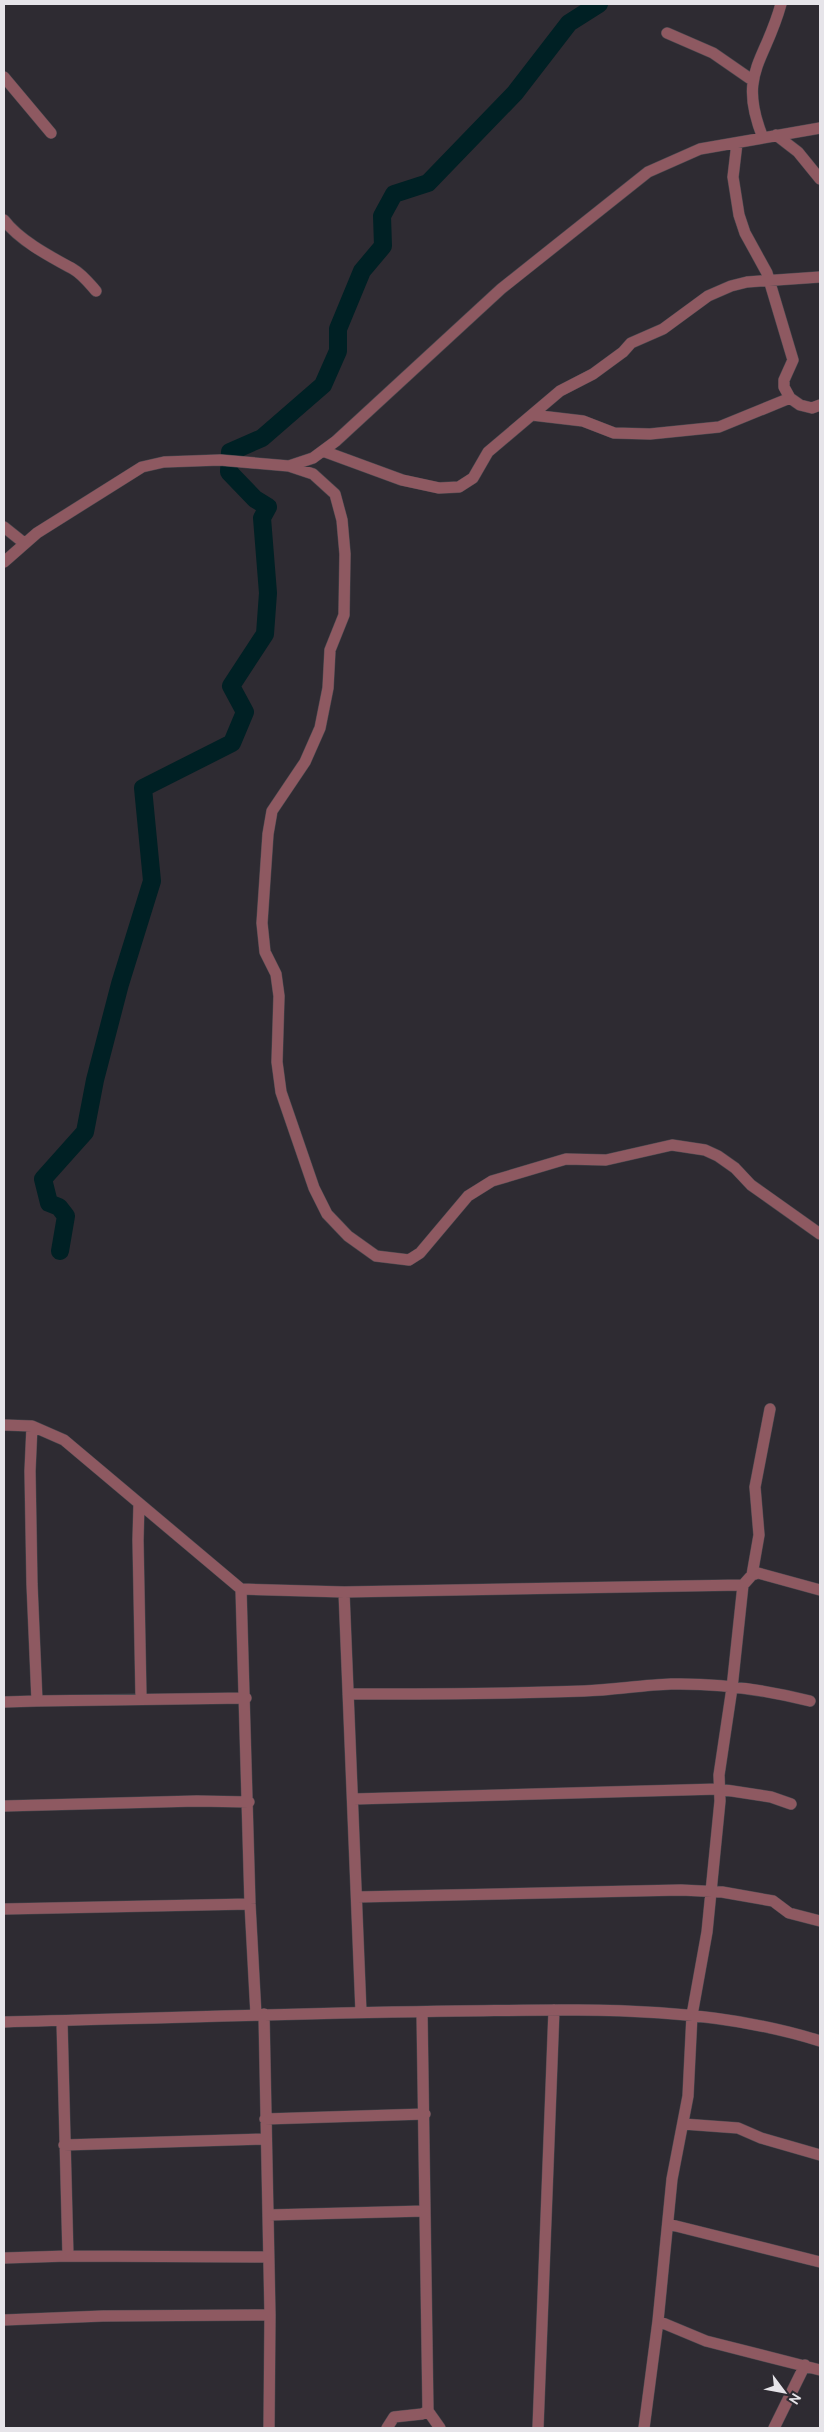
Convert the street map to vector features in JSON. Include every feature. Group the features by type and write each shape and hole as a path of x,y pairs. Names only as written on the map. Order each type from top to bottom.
{"street":[{"path":"764,138 754,114 752,80 781,4"},
{"path":"667,33 714,53 752,80"},
{"path":"4,77 51,133"},
{"path":"289,466 302,463 323,451 501,289 648,172 700,149 820,128"},
{"path":"776,135 798,152 820,179"},
{"path":"737,143 733,177 739,215 769,282 793,360 783,384 790,398 806,407 820,405"},
{"path":"4,220 15,233 60,264 74,270 96,291"},
{"path":"323,451 402,480 439,488 454,488 473,478 488,452 560,391 588,377 623,352 631,343 663,330 708,296 730,286 747,282 769,282 820,277"},
{"path":"532,416 583,421 607,432 650,434 719,427 790,398"},
{"path":"4,562 24,543 82,503 142,466 164,462 220,460 289,466 313,474 335,494 342,520 345,554 344,615 330,650 328,688 320,728 305,762 272,811 268,834 262,924 265,952 276,974 279,996 277,1062 281,1092 314,1188 327,1214 348,1236 376,1256 409,1260 420,1253 468,1196 492,1181 566,1158 606,1160 672,1145 705,1150 718,1156 735,1168 751,1185 820,1234"},
{"path":"4,527 24,543"},
{"path":"752,1575 759,1535 755,1487 770,1409"},
{"path":"4,1425 32,1426 64,1440 241,1589 344,1592 743,1585"},
{"path":"32,1426 30,1471 32,1584 37,1701"},
{"path":"140,1504 138,1540 141,1698"},
{"path":"644,2428 658,2322 672,2179 688,2096 692,2015 706,1932 720,1801 719,1775 732,1688 743,1585 752,1575 758,1573 820,1590"},
{"path":"241,1589 246,1698 250,1904 260,2014 265,2119 270,2315 269,2428"},
{"path":"344,1592 354,1798 361,2012"},
{"path":"348,1694 512,1694 631,1689 672,1684 775,1692 810,1701"},
{"path":"4,1702 141,1698 246,1698"},
{"path":"354,1798 719,1789 771,1797 791,1804"},
{"path":"4,1806 197,1801 248,1802"},
{"path":"357,1897 710,1891 772,1901 789,1913 820,1921"},
{"path":"4,1908 250,1904"},
{"path":"538,2428 554,2010"},
{"path":"4,2022 361,2012 640,2011 692,2015 768,2028 820,2041"},
{"path":"422,2012 428,2412 440,2428"},
{"path":"62,2020 68,2256"},
{"path":"265,2119 425,2114"},
{"path":"683,2124 738,2128 761,2138 820,2156"},
{"path":"64,2145 265,2139"},
{"path":"268,2215 426,2211"},
{"path":"668,2224 820,2262"},
{"path":"4,2258 68,2256 268,2257"},
{"path":"4,2320 103,2316 270,2315"},
{"path":"658,2322 706,2340 805,2364 820,2370"},
{"path":"774,2428 805,2364"},
{"path":"387,2428 394,2417 428,2412"}],"waterway":[{"path":"60,1251 66,1216 59,1207 49,1203 43,1179 85,1132 95,1080 120,984 152,881 143,788 232,743 245,712 231,686 265,634 268,593 262,518 268,507 255,499 229,472 230,452 262,438 323,385 338,351 338,329 362,271 383,246 382,216 394,194 428,183 515,93 569,23 599,4"}]}
